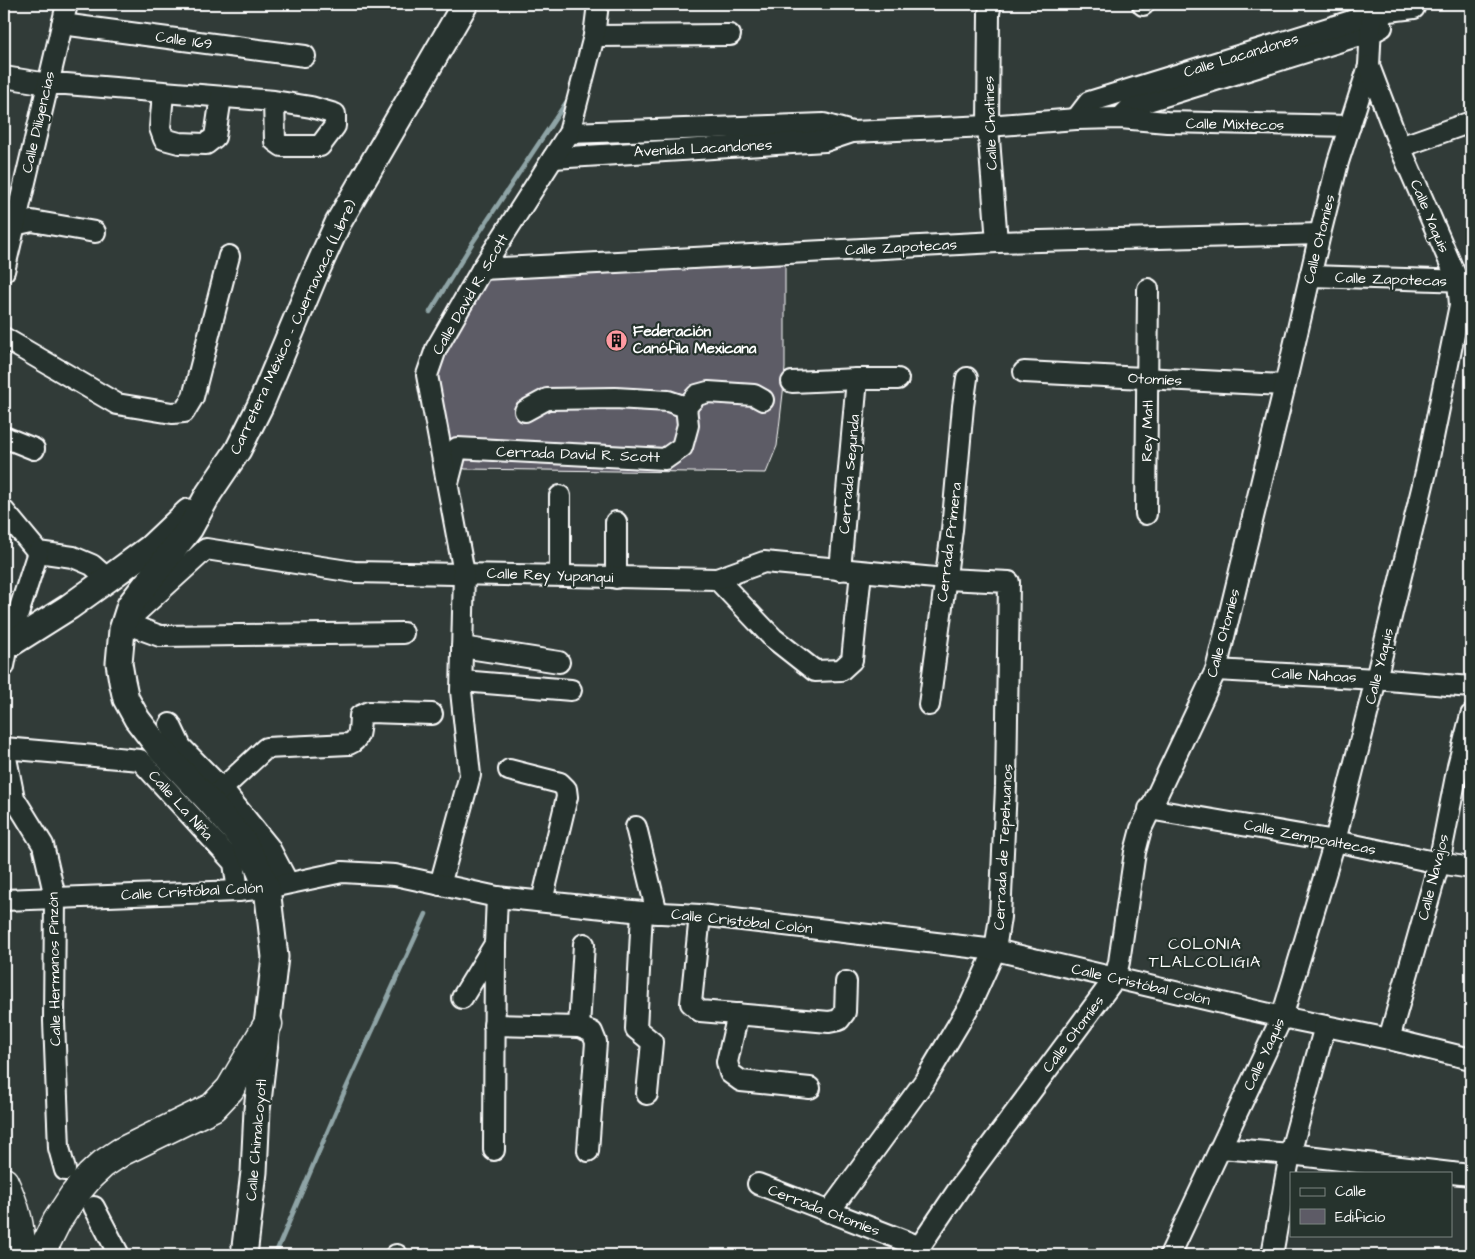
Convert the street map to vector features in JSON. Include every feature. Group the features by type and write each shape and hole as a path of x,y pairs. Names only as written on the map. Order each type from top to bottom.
{"highway":[{"path":"40,1255 57,1221 74,1195 103,1164 121,1152 213,1107 222,1099 230,1089 268,1024"},
{"path":"4,1182 20,1224 22,1255"},
{"path":"4,1234 4,1255"}],"main road":[{"name":"Carretera México - Cuernavaca (Libre)","path":"268,1024 275,957 278,886 257,864 215,795 160,749 137,719 126,699 119,663 126,624 130,605 190,528 209,493 238,450 260,406 312,280 338,223 425,76 465,4"},
{"name":"Carretera México - Cuernavaca (Libre)","path":"5,653 150,548 209,493"},
{"path":"108,579 122,604 126,624"},
{"name":"Calle Chimalcoyotl","path":"244,1255 254,1172 257,1110 268,1024"}],"street":[{"name":"Calle Diligencias","path":"4,271 9,225 48,84 67,4"},
{"name":"Calle David R. Scott","path":"440,885 470,774 461,686 464,573 427,375 436,349 482,268 569,133 594,36 598,4"},
{"name":"Calle Chatines","path":"991,4 989,13 988,126 996,242"},
{"name":"Calle Lacandones","path":"1076,119 1090,102 1348,22 1372,8 1420,6"},
{"name":"Calle Lacandones","path":"1120,118 1132,106 1371,33 1420,6"},
{"name":"Calle Otomíes","path":"916,1251 960,1187 1115,978 1120,962 1135,852 1141,829 1149,808 1216,670 1338,162 1368,66 1372,8"},
{"name":"Calle 169","path":"62,24 305,56"},
{"path":"594,36 730,35"},
{"name":"Calle Yaquis","path":"1170,1255 1282,1017 1335,840 1376,679 1426,472 1464,281 1400,147 1368,66"},
{"path":"4,77 48,84 274,101"},
{"path":"164,93 160,128 164,139 179,143 206,144 215,137 221,97"},
{"name":"Avenida Lacandones","path":"553,158 701,148 776,135 824,124 852,132 1120,118"},
{"name":"Calle Mixtecos","path":"1120,118 1167,122 1350,126"},
{"path":"1400,147 1471,122"},
{"path":"701,128 701,148"},
{"name":"Avenida Lacandones","path":"569,133 701,128 776,135"},
{"path":"640,130 640,152"},
{"path":"9,225 32,221 95,232"},
{"name":"Calle Zapotecas","path":"482,268 996,242 1320,234"},
{"path":"4,338 117,404 172,414 184,412 193,397 229,256"},
{"name":"Calle Zapotecas","path":"1310,276 1464,281"},
{"name":"Rey Matl","path":"1146,514 1148,289"},
{"name":"Otomíes","path":"1024,372 1285,385"},
{"name":"Cerrada Primera","path":"929,705 952,530 967,378"},
{"name":"Cerrada Segunda","path":"840,570 857,379"},
{"path":"792,382 898,379"},
{"path":"525,411 546,399 615,398 668,401 686,407 697,396 708,392 754,395 763,400"},
{"name":"Cerrada David R. Scott","path":"447,488 456,448 665,459 682,447 688,425 686,407"},
{"path":"4,437 34,448"},
{"path":"560,496 560,575"},
{"path":"4,511 38,552 73,557 92,565 108,579"},
{"path":"616,522 616,578"},
{"name":"Calle Rey Yupanqui","path":"126,624 206,549 354,572 717,579 764,562 860,572 1009,582"},
{"path":"5,653 13,598 38,552"},
{"path":"717,579 773,638 815,671 841,670 852,660 860,572"},
{"name":"Cerrada de Tepehuanos","path":"829,1212 924,1082 971,1003 995,950 1000,918 1006,788 1009,582"},
{"path":"126,624 160,636 403,633"},
{"path":"462,647 559,662"},
{"name":"Calle Nahoas","path":"1216,670 1376,679 1471,687"},
{"path":"461,686 571,690"},
{"path":"170,724 181,747 215,795 266,748 348,744 354,742 358,736 360,716 369,712 432,714"},
{"name":"Calle Navajos","path":"1390,1039 1465,767 1471,714"},
{"name":"Calle La Niña","path":"4,748 140,760 234,863 238,891"},
{"name":"Calle Hermanos Pinzón","path":"4,748 14,798 43,844 55,897 54,1021 59,1148 65,1170"},
{"path":"509,770 560,783 566,789 567,797 542,901"},
{"name":"Calle Zempoaltecas","path":"1149,808 1335,840 1439,863 1471,868"},
{"path":"636,827 649,912 636,1029 652,1042 647,1094"},
{"name":"Calle Cristóbal Colón","path":"4,900 238,891 278,886 342,872 395,875 497,897 649,912 700,915 995,950 1471,1059"},
{"path":"494,1150 497,897"},
{"path":"700,915 691,1003 700,1011 829,1022 839,1020 845,1012 846,982"},
{"path":"462,998 495,944"},
{"path":"579,1027 584,944"},
{"path":"738,1014 726,1062 730,1073 741,1081 810,1088"},
{"path":"494,1025 579,1027 592,1032 596,1042 588,1150"},
{"path":"1272,1255 1290,1154 1325,1026"},
{"path":"1221,1148 1443,1172"},
{"path":"1452,1173 1471,1175"},
{"name":"Cerrada Otomíes","path":"758,1184 829,1212 916,1251"},
{"path":"94,1207 119,1255"}],"building":[{"name":"Federación Canófila Mexicana","path":"785,261 785,368 783,393 777,446 766,473 465,469 445,459 431,376 485,270"},
{"path":"1283,1252 1308,1255 1283,1255"}],"waterway":[{"path":"430,312 473,242 569,98"},
{"path":"275,1255 343,1095 426,914"}],"place":[{"name":"Federación Canófila Mexicana","path":"617,340"}],"district":[{"name":"COLONIA TLALCOLIGIA","path":"1205,952"}]}
